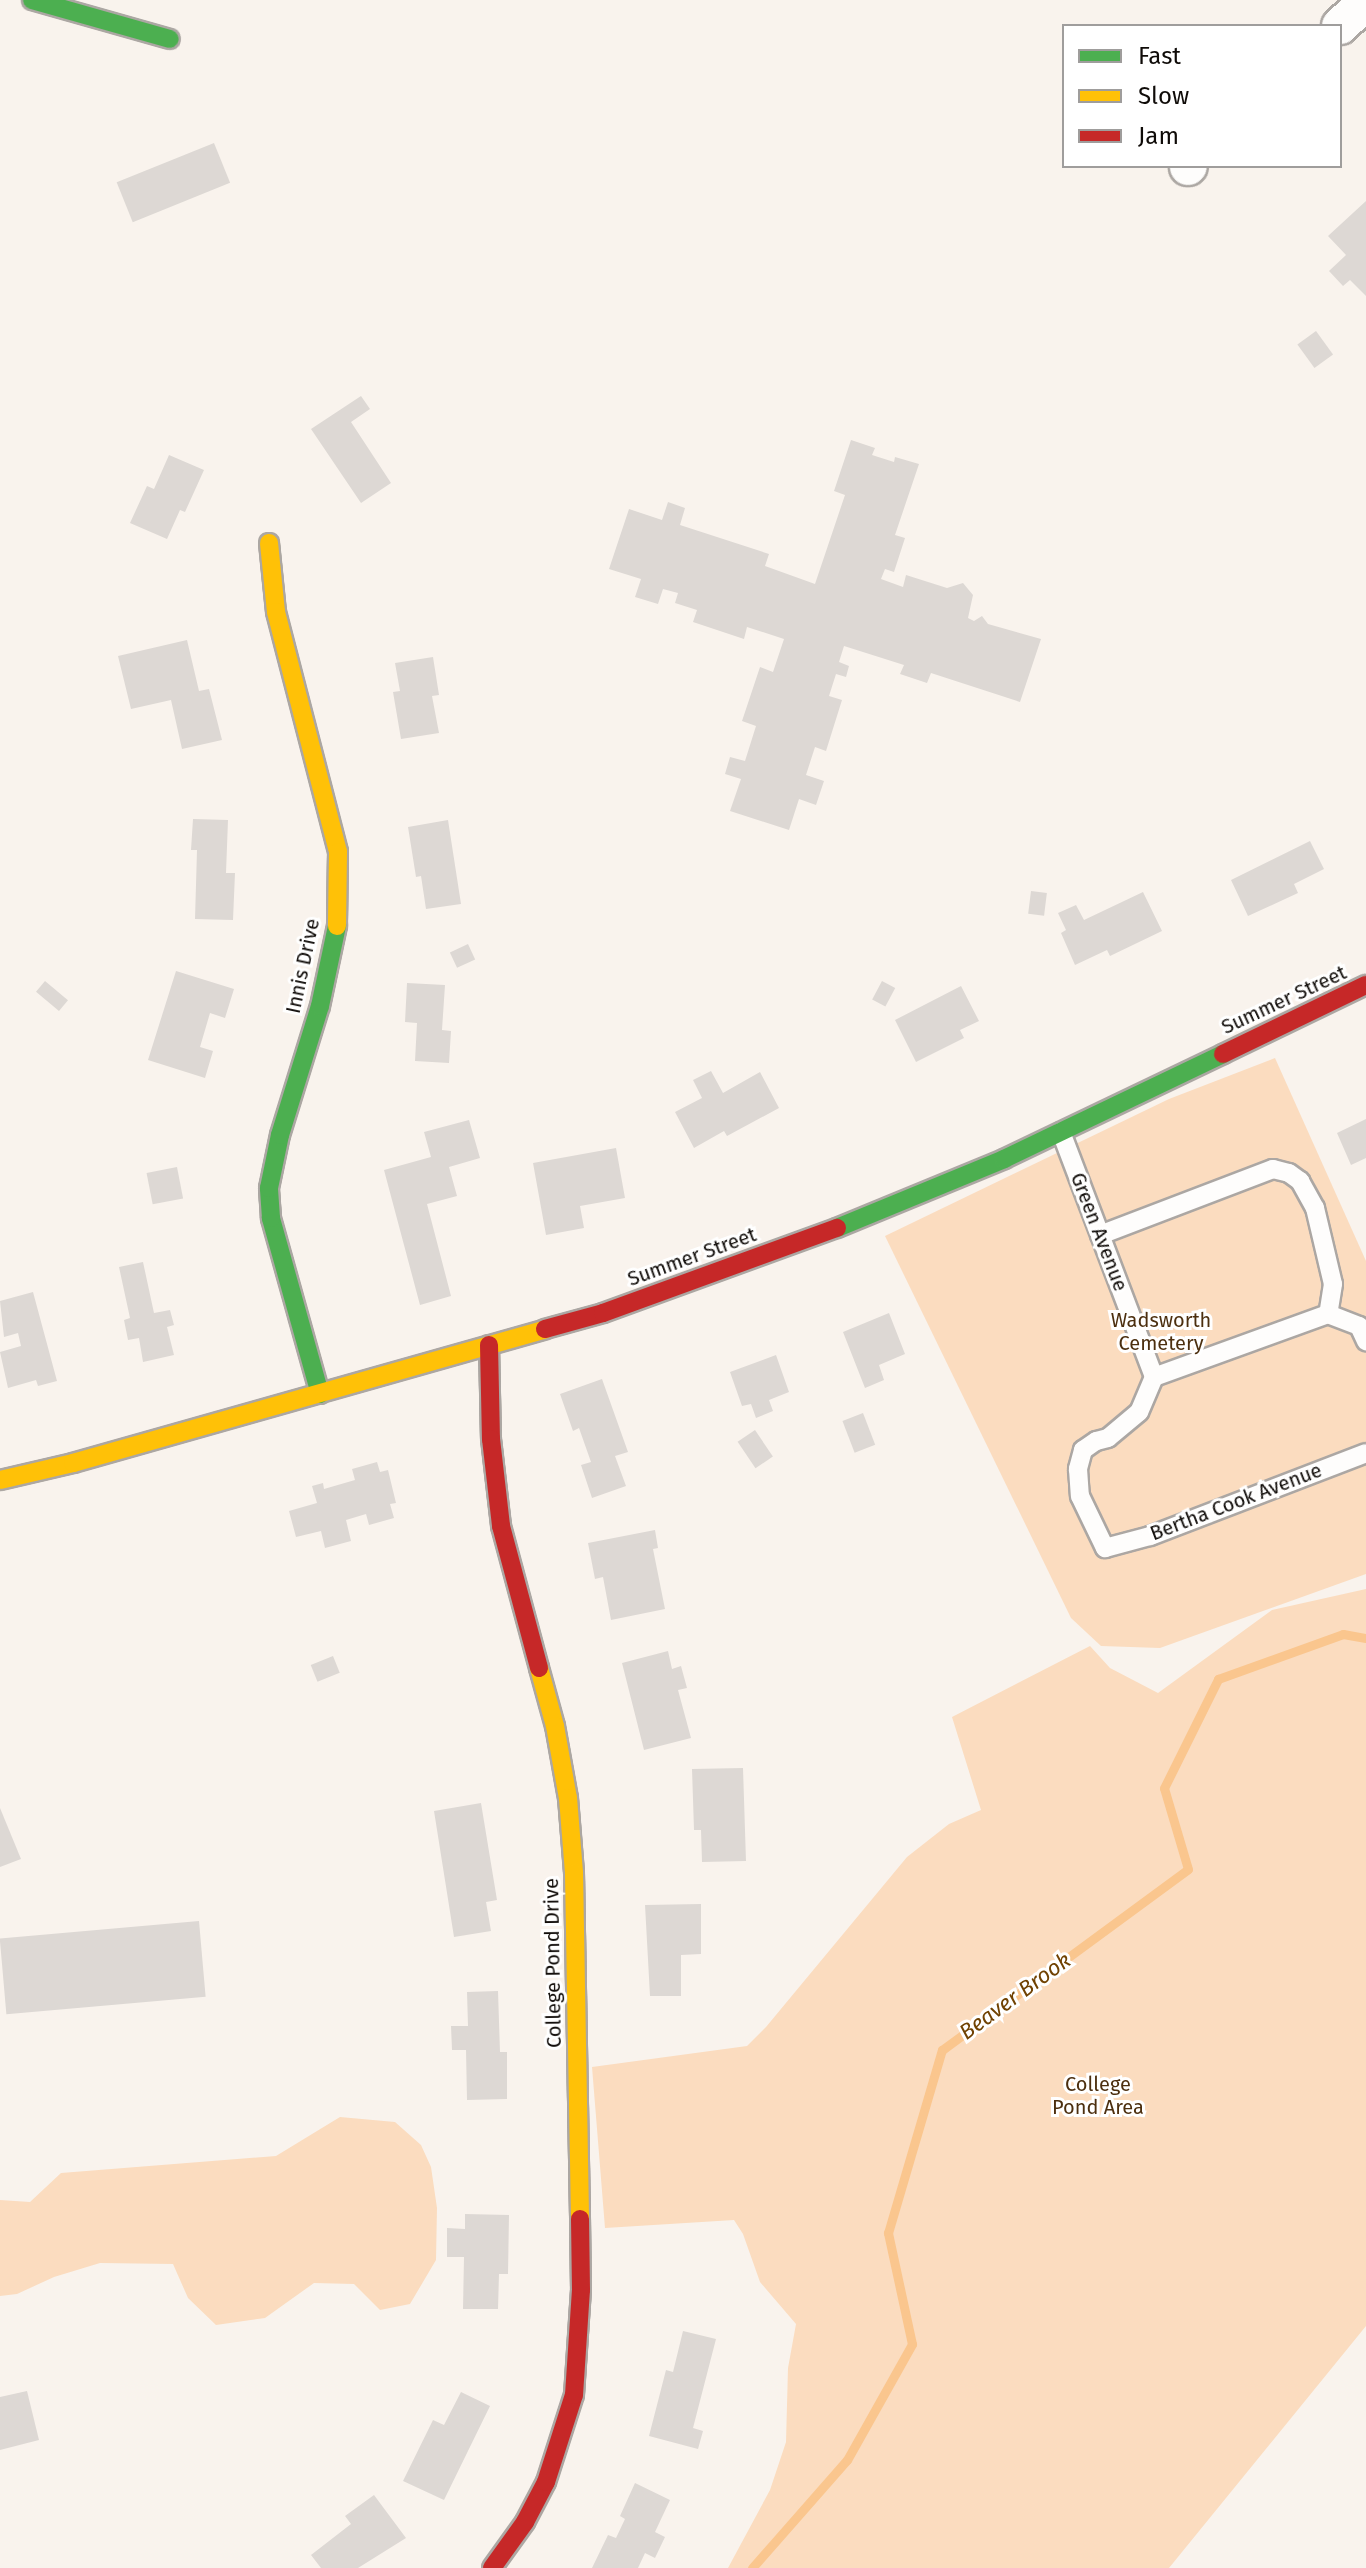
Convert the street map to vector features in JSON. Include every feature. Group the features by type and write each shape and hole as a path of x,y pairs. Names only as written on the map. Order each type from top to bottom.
{"street":[{"path":"32,0 170,39"},
{"path":"1342,24 1366,2"},
{"name":"Innis Drive","path":"269,543 276,612 338,852 337,932 320,1006 280,1135 269,1188 274,1231 320,1394"},
{"name":"Summer Street","path":"0,1480 320,1394 603,1313 820,1235 1004,1159 1366,985"},
{"name":"College Pond Drive","path":"489,1345 491,1439 501,1526 555,1726 568,1798 574,1873 581,2290 574,2395 563,2438 546,2482 525,2522 492,2568"}],"lane":[{"name":"Green Avenue","path":"1061,1132 1154,1377"},
{"path":"1100,1235 1273,1169 1289,1173 1300,1181 1315,1208 1333,1284 1328,1314"},
{"path":"1154,1377 1328,1314 1359,1326 1366,1341"},
{"name":"Bertha Cook Avenue","path":"1154,1377 1139,1412 1108,1438 1096,1441 1083,1450 1078,1469 1080,1496 1105,1548 1150,1536 1366,1453"}],"green space":[{"name":"Wadsworth Cemetery","path":"1275,1058 1366,1261 1366,1574 1160,1648 1101,1646 1071,1618 885,1236 1169,1099"},
{"name":"College Pond Area","path":"1366,1589 1366,2326 1169,2568 728,2568 770,2490 786,2442 788,2368 796,2324 760,2282 743,2234 734,2220 605,2228 592,2067 747,2046 907,1857 949,1824 981,1810 952,1717 1090,1646 1110,1668 1158,1693 1272,1610"},
{"path":"340,2117 395,2122 421,2145 431,2167 437,2208 436,2260 410,2304 380,2310 354,2284 314,2283 265,2318 216,2325 188,2298 173,2264 100,2263 54,2277 17,2294 0,2296 0,2200 30,2202 61,2173 276,2156"}],"building":[{"path":"214,143 230,183 133,222 117,182"},
{"path":"1366,201 1366,296 1350,280 1343,286 1329,271 1346,255 1328,236"},
{"path":"1316,331 1333,354 1314,368 1297,345"},
{"path":"361,396 370,409 351,422 391,483 361,503 311,429"},
{"path":"851,440 875,448 872,455 894,462 895,457 919,464 895,535 905,538 894,572 885,569 881,579 903,587 906,575 947,588 963,583 973,595 968,618 974,621 982,616 988,624 1041,639 1020,702 931,673 927,683 900,674 904,665 844,646 839,662 849,666 846,677 836,674 829,696 842,700 826,751 815,747 806,775 824,781 816,805 799,799 789,830 730,811 741,779 725,774 730,757 745,761 756,726 742,721 760,667 773,672 784,639 747,627 744,639 693,622 697,610 675,603 678,593 663,589 658,604 635,597 641,579 609,569 629,509 662,520 668,502 685,508 680,525 769,554 765,566 815,584 845,495 834,491"},
{"path":"169,455 204,470 185,512 180,510 167,539 130,523 147,486 154,489"},
{"path":"187,640 199,691 209,689 222,740 182,749 171,700 131,709 118,656"},
{"path":"433,657 439,695 432,696 439,733 401,739 393,692 400,691 395,663"},
{"path":"193,819 228,820 226,873 235,873 233,920 195,919 197,850 191,850"},
{"path":"448,820 461,904 426,909 421,876 416,877 408,827"},
{"path":"1310,841 1324,869 1294,884 1298,893 1248,916 1231,880"},
{"path":"1031,891 1047,893 1044,916 1028,914"},
{"path":"1143,892 1162,931 1110,956 1107,950 1075,965 1061,933 1066,930 1058,913 1076,905 1084,920"},
{"path":"468,944 475,959 457,968 450,952"},
{"path":"176,971 234,989 225,1018 210,1013 200,1047 213,1051 205,1078 148,1060"},
{"path":"45,981 68,1000 59,1011 36,992"},
{"path":"882,981 895,988 885,1007 872,1000"},
{"path":"407,983 445,985 442,1030 451,1031 449,1063 415,1061 417,1023 405,1022"},
{"path":"961,986 979,1021 960,1030 964,1038 916,1062 895,1020"},
{"path":"711,1071 723,1093 760,1072 779,1108 727,1136 724,1131 694,1148 675,1112 702,1098 693,1080"},
{"path":"1366,1119 1366,1158 1351,1165 1337,1133"},
{"path":"469,1120 480,1158 449,1167 457,1196 427,1204 451,1296 420,1305 384,1170 431,1157 424,1132"},
{"path":"616,1148 625,1198 580,1206 584,1228 546,1235 533,1163"},
{"path":"177,1167 183,1198 153,1204 147,1173"},
{"path":"143,1262 154,1313 170,1310 174,1325 167,1327 174,1355 143,1362 139,1338 128,1340 124,1320 130,1318 119,1267"},
{"path":"33,1292 57,1381 38,1386 36,1380 8,1388 0,1352 21,1346 18,1333 4,1337 0,1301"},
{"path":"889,1313 905,1354 879,1365 884,1380 865,1388 843,1332"},
{"path":"776,1355 789,1392 769,1400 773,1411 756,1418 751,1404 742,1406 730,1372"},
{"path":"602,1379 628,1452 615,1456 626,1486 592,1498 581,1465 591,1462 579,1428 573,1431 560,1394"},
{"path":"863,1413 875,1445 855,1453 842,1421"},
{"path":"755,1430 773,1457 755,1468 738,1442"},
{"path":"377,1462 380,1472 388,1470 396,1503 390,1504 394,1518 369,1525 366,1514 346,1520 351,1541 325,1548 321,1531 296,1537 289,1511 317,1503 312,1486 323,1483 324,1489 355,1480 352,1469"},
{"path":"655,1530 658,1548 653,1549 665,1609 611,1620 603,1577 595,1579 588,1543"},
{"path":"668,1651 672,1669 681,1666 687,1688 678,1690 691,1738 644,1750 622,1663"},
{"path":"333,1656 340,1673 317,1682 311,1665"},
{"path":"743,1768 746,1861 702,1862 701,1830 694,1830 692,1769"},
{"path":"481,1803 497,1900 486,1902 491,1931 454,1937 434,1811"},
{"path":"0,1808 21,1859 0,1867"},
{"path":"701,1904 701,1954 681,1955 681,1996 650,1996 645,1905"},
{"path":"199,1921 206,1997 6,2014 0,1938"},
{"path":"498,1991 500,2052 507,2052 507,2099 467,2100 466,2050 452,2050 451,2026 468,2026 467,1992"},
{"path":"465,2214 509,2215 508,2274 499,2274 498,2309 463,2309 464,2257 447,2257 447,2228 465,2229"},
{"path":"683,2331 716,2339 693,2428 703,2431 698,2449 649,2436 666,2370 673,2372"},
{"path":"27,2391 39,2440 0,2450 0,2397"},
{"path":"461,2392 490,2406 444,2500 403,2481 433,2420 444,2425"},
{"path":"635,2483 670,2500 655,2532 665,2537 655,2558 645,2553 638,2568 592,2568 608,2535 616,2538 625,2519 620,2516"},
{"path":"374,2495 406,2538 358,2568 321,2568 311,2555 351,2524 345,2516"}],"waterway":[{"name":"Beaver Brook","path":"752,2568 847,2460 912,2344 888,2233 942,2050 1188,1869 1164,1788 1218,1679 1343,1634 1366,1638"}],"traffic: fast":[{"path":"32,0 170,39"},
{"path":"320,1394 271,1218 269,1188 280,1135 320,1006 337,926"},
{"path":"837,1228 1004,1159 1223,1054"}],"traffic: slow":[{"path":"269,543 276,612 338,852 337,926"},
{"path":"0,1480 73,1463 545,1329"},
{"path":"539,1668 555,1726 568,1798 574,1873 580,2219"}],"traffic: jam":[{"path":"1223,1054 1366,985"},
{"path":"545,1329 603,1313 837,1228"},
{"path":"489,1345 491,1439 501,1526 539,1668"},
{"path":"492,2568 525,2522 546,2482 574,2395 581,2290 580,2219"}]}
